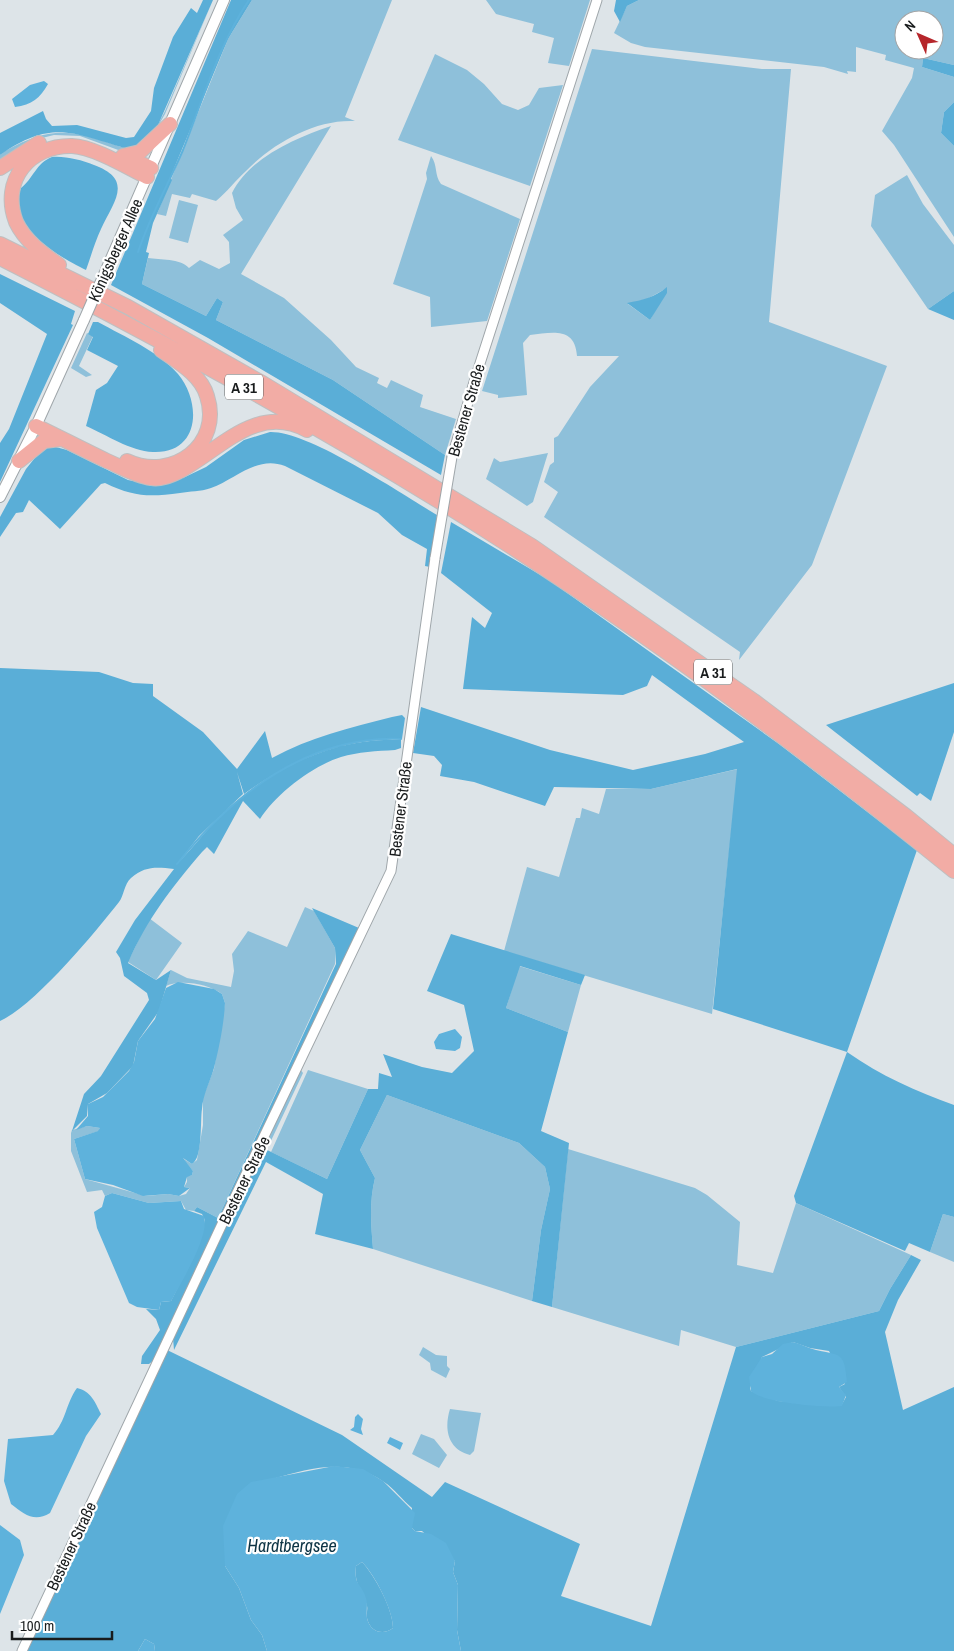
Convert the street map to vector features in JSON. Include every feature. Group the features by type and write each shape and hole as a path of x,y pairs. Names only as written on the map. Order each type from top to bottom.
{"highway":[{"path":"123,156 140,152 170,124"},
{"path":"0,168 31,147 52,139 72,138 98,145 123,156 149,172"},
{"path":"128,307 111,294 66,270 42,253 22,233 16,222 10,197 14,181 21,167 34,154 53,147 74,146 149,172"},
{"name":"A 31","path":"0,244 128,307 272,389 532,546 754,701 906,816 954,855"},
{"name":"A 31","path":"0,258 101,309 265,398 508,544 659,648 824,768 954,871"},
{"path":"38,422 61,430 131,463 148,467 175,465 188,458 206,433 210,406 207,394 199,381 188,370 153,344 108,320 101,309"},
{"path":"38,422 61,439 125,469 151,478 163,478 197,462 251,426 264,421 282,422 303,428 371,465 384,468"},
{"path":"19,461 44,441 61,439"}],"main road":[{"name":"Königsberger Allee","path":"0,497 38,422 84,320 224,0"}],"street":[{"name":"Bestener Straße","path":"22,1651 223,1222 391,871 411,720 452,457 476,373 597,0"}],"shaded area":[{"path":"203,0 213,0 153,134 132,150 80,135 51,133 36,136 19,143 0,155 0,133 43,111 46,119 52,126 77,125 126,138 134,137 151,111 154,88 173,37 191,8 197,13"},
{"path":"213,0 165,114 150,140 121,151 80,136 54,135 38,139 0,164 0,155 5,151 36,137 50,134 75,134 121,147 153,134 165,111"},
{"path":"231,0 252,0 228,39 170,178 172,180 153,223 146,252 149,253 142,284 206,316 217,298 223,302 216,320 333,380 445,455 441,475 208,338 111,285"},
{"path":"252,0 392,0 345,117 355,121 325,124 282,142 257,161 216,201 192,194 190,198 172,194 166,216 157,214 228,39"},
{"path":"486,0 590,0 569,66 548,63 554,38 532,32 534,24 496,14"},
{"path":"616,0 639,0 627,6 620,22 614,11"},
{"path":"639,0 954,0 954,65 932,60 944,60 944,10 894,10 894,60 923,60 922,67 954,77 954,102 944,112 941,133 954,146 954,237 894,145 882,131 912,78 914,68 885,60 886,55 856,47 856,72 847,71 848,74 824,67 645,47 631,43 614,33 627,6"},
{"path":"592,49 762,69 791,69 769,322 887,366 812,565 739,660 740,652 544,517 558,492 544,482 550,465 554,462 554,438 558,436 590,387 619,356 577,356 572,340 567,336 554,333 530,335 523,343 527,395 498,398 498,395 482,391","holes":["667,288 650,320 628,304 647,299"]},
{"path":"435,54 467,70 484,84 502,104 518,110 529,105 539,88 563,85 530,186 398,140"},
{"path":"923,60 954,65 954,77 922,67"},
{"path":"954,102 954,146 941,133 944,112"},
{"path":"331,126 241,274 284,298 331,340 356,367 379,378 377,383 387,388 391,380 423,395 420,407 456,419 445,455 333,380 216,320 223,302 217,298 206,316 142,284 148,258 180,262 189,268 200,260 219,269 230,263 229,242 223,235 243,220 236,208 232,193 240,180 250,169 275,150 303,136"},
{"path":"431,156 441,184 520,219 487,321 431,327 430,297 393,284 427,179 426,173"},
{"path":"52,157 63,157 94,165 107,171 114,178 117,185 115,201 99,234 86,270 62,257 37,238 27,227 21,215 18,202 21,188 42,163"},
{"path":"907,175 923,204 954,245 954,291 928,309 871,226 875,195"},
{"path":"179,200 198,205 188,243 169,238"},
{"path":"0,274 75,311 71,324 73,325 0,482 0,443 9,429 47,334 0,303"},
{"path":"667,287 667,293 650,320 627,303 648,298"},
{"path":"954,291 954,320 928,309"},
{"path":"93,322 98,322 141,345 161,358 178,374 186,386 193,412 192,425 188,436 180,445 169,450 144,451 127,446 86,426 96,390 107,383 118,366 87,350 93,337 88,334"},
{"path":"87,333 93,336 79,366 92,375 86,377 71,368"},
{"path":"270,432 287,434 330,452 437,515 430,567 425,566 427,549 402,535 378,513 285,466 275,463 247,469 220,484 199,491 142,495 105,483 101,484 60,529 29,500 23,512 16,513 0,537 0,517 26,469 42,449 52,446 67,450 128,480 155,485 185,477 206,467 244,440"},
{"path":"548,453 533,502 527,506 486,479 494,458 500,462"},
{"path":"451,522 549,580 779,744 917,850 847,1052 713,1009 737,769 651,789 554,787 545,806 474,782 440,776 442,765 434,756 413,753 421,707 550,750 633,770 705,754 744,742 652,675 647,686 623,695 463,689 472,617 485,628 492,613 441,573"},
{"path":"0,668 99,672 133,683 153,684 153,696 203,732 237,769 265,731 272,758 301,744 330,734 392,717 402,715 405,718 402,739 380,739 353,744 377,740 401,740 401,748 347,755 318,767 285,791 260,819 243,801 214,854 207,847 180,878 143,932 128,963 156,980 171,970 159,1011 138,1041 133,1066 107,1093 88,1104 87,1116 72,1131 84,1094 101,1076 149,1000 147,993 124,976 120,958 116,952 135,920 174,869 146,869 131,878 119,902 63,968 30,1000 0,1021","holes":["237,772 244,794 262,782 224,812 243,794","222,814 189,852 177,864 199,836"]},
{"path":"954,683 954,732 931,801 920,793 917,796 826,725"},
{"path":"738,769 712,1014 504,951 527,867 559,877 576,818 580,818 582,808 599,814 606,789 651,789"},
{"path":"305,907 314,911 335,948 335,964 218,1218 197,1207 194,1211 186,1210 181,1201 149,1203 112,1193 105,1196 102,1190 87,1192 71,1151 71,1133 72,1130 87,1126 100,1128 99,1131 74,1139 85,1179 146,1196 168,1194 179,1196 186,1194 190,1188 184,1187 187,1182 187,1176 192,1175 193,1171 182,1158 192,1164 197,1160 203,1125 203,1097 214,1069 225,1003 222,994 203,985 179,983 166,986 171,970 187,978 231,987 234,971 232,954 248,931 287,947"},
{"path":"312,908 359,928 154,1360 149,1364 141,1364 142,1356 160,1330 156,1319 146,1309 159,1310 161,1302 171,1301 193,1258 205,1220 202,1214 194,1211 197,1207 218,1218 336,964 335,948"},
{"path":"149,918 182,943 156,980 128,962"},
{"path":"451,934 585,975 581,985 520,966 506,1008 568,1032 541,1131 569,1143 552,1307 532,1301 541,1230 550,1189 545,1167 519,1143 387,1095 360,1150 375,1178 371,1205 373,1249 315,1234 323,1194 266,1162 174,1350 173,1338 263,1148 327,1179 368,1089 378,1089 379,1073 392,1077 383,1054 422,1067 452,1073 474,1051 464,1005 427,991"},
{"path":"519,966 581,985 568,1032 506,1008"},
{"path":"847,1052 899,1082 954,1105 954,1217 943,1214 930,1252 909,1243 905,1251 796,1203 794,1196"},
{"path":"300,1069 303,1073 269,1145 265,1147"},
{"path":"308,1070 368,1089 327,1179 271,1152"},
{"path":"387,1095 519,1143 545,1167 550,1189 541,1230 532,1301 373,1249 371,1205 375,1178 360,1150"},
{"path":"568,1149 695,1188 707,1195 740,1222 737,1265 773,1273 796,1203 911,1255 879,1311 736,1347 681,1330 679,1346 552,1307"},
{"path":"943,1214 954,1217 954,1262 930,1252"},
{"path":"911,1255 921,1260 898,1300 885,1332 903,1410 954,1387 954,1651 461,1651 457,1630 458,1585 453,1572 455,1561 422,1531 415,1531 412,1528 412,1508 384,1482 357,1469 329,1467 301,1471 272,1479 225,1566 239,1588 251,1620 262,1635 267,1651 155,1651 154,1644 145,1639 138,1651 25,1651 165,1349 342,1435 432,1497 445,1482 580,1544 561,1596 651,1626 736,1347 879,1311","holes":["793,1342 810,1348 829,1351 845,1384 839,1387 846,1397 841,1406 778,1401 751,1391 750,1388 762,1357"]},
{"path":"423,1347 436,1355 447,1356 447,1366 450,1369 446,1378 431,1370 430,1363 419,1355"},
{"path":"450,1409 481,1413 474,1451 470,1455 456,1448 449,1437 447,1423"},
{"path":"421,1434 434,1439 447,1455 439,1468 412,1454"},
{"path":"362,1562 378,1584 387,1602 393,1628 385,1632 377,1631 369,1623 367,1606 356,1579 356,1566"}],"water":[{"path":"44,81 48,84 39,97 31,103 15,107 12,99 30,85"},
{"path":"178,982 214,989 222,994 225,1003 218,1052 205,1093 201,1114 198,1154 192,1164 183,1158 193,1171 192,1175 187,1177 184,1187 190,1188 179,1196 168,1194 143,1196 113,1185 85,1179 74,1139 98,1131 100,1128 87,1126 76,1130 88,1116 88,1104 103,1097 129,1071 134,1062 138,1041 155,1019 166,988"},
{"path":"455,1029 462,1037 460,1048 455,1051 436,1049 434,1042 439,1034"},
{"path":"112,1193 149,1203 181,1201 184,1209 204,1216 203,1235 194,1258 171,1301 161,1302 159,1310 137,1307 129,1303 97,1228 94,1212 102,1207 105,1196"},
{"path":"793,1342 836,1355 843,1360 847,1382 839,1387 846,1395 842,1406 781,1402 757,1395 751,1391 749,1377 762,1357 772,1354 783,1344"},
{"path":"77,1388 89,1394 101,1414 86,1436 50,1513 39,1517 29,1516 11,1504 4,1481 8,1439 53,1435 61,1424 70,1400"},
{"path":"358,1414 363,1419 361,1429 363,1435 350,1430 354,1427 355,1417"},
{"path":"390,1437 403,1443 400,1450 387,1443"},
{"name":"Hardtbergsee","path":"334,1466 363,1469 383,1481 415,1513 412,1528 415,1531 431,1534 446,1543 455,1561 453,1572 458,1585 457,1630 461,1651 267,1651 262,1635 251,1620 239,1588 225,1566 223,1526 237,1494 251,1482","holes":["362,1562 382,1593 390,1612 393,1628 385,1632 377,1631 371,1627 367,1618 366,1598 356,1578 356,1566"]},
{"path":"0,1525 20,1540 24,1555 0,1614"},
{"path":"145,1639 154,1644 155,1651 138,1651"}],"waterway":[{"path":"138,252 183,150 220,54 249,0"},
{"path":"177,864 222,815 275,774 304,759 334,747 367,740 401,739"}]}
